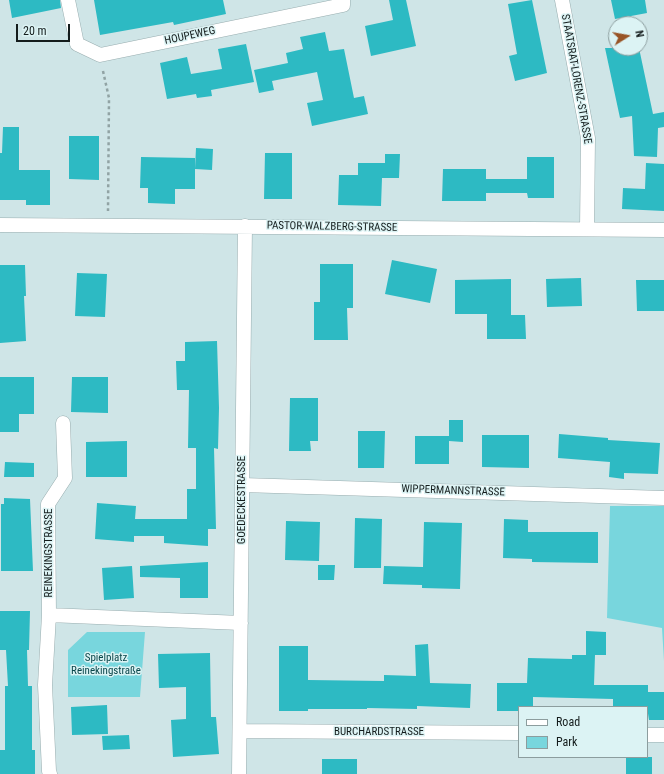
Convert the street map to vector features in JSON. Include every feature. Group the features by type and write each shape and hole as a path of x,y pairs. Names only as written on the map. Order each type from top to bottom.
{"street":[{"path":"68,0 78,44 100,55"},
{"name":"HOUPEWEG","path":"100,55 343,5 343,0"},
{"name":"STAATSRAT-LORENZ-STRASSE","path":"562,0 588,138 587,229"},
{"name":"PASTOR-WALZBERG-STRASSE","path":"0,225 664,230"},
{"name":"GOEDECKESTRASSE","path":"239,774 245,226"},
{"name":"REINEKINGSTRASSE","path":"50,774 45,685 49,615 48,504 65,478 63,423"},
{"name":"WIPPERMANNSTRASSE","path":"242,485 664,498"},
{"path":"49,615 241,623"},
{"name":"BURCHARDSTRASSE","path":"240,731 518,733"},
{"path":"648,735 664,735"}],"path":[{"path":"100,55 109,98 108,226"}],"green space":[{"path":"610,506 664,506 664,661 662,628 607,618"},
{"name":"Spielplatz Reinekingstraße","path":"87,632 145,632 140,697 68,697 68,650"}],"building":[{"path":"9,0 60,0 61,8 12,18"},
{"path":"94,0 223,0 226,14 174,25 173,22 100,35"},
{"path":"389,0 406,0 416,46 371,56 365,26 393,20"},
{"path":"532,0 547,73 515,81 509,56 517,54 508,4"},
{"path":"611,0 645,0 647,13 631,16 614,16"},
{"path":"325,32 329,51 344,49 354,98 364,96 368,114 312,126 307,103 323,100 317,72 272,81 274,90 259,93 254,70 288,63 286,53 303,49 300,37"},
{"path":"246,44 254,82 211,90 212,96 197,98 196,94 167,99 160,63 187,57 191,74 222,69 218,49"},
{"path":"605,48 608,48 608,56 641,56 653,114 664,112 664,127 658,128 657,157 634,156 632,116 620,118"},
{"path":"3,127 19,127 19,170 50,170 50,205 26,205 26,200 0,200 0,153 2,153"},
{"path":"69,136 99,136 99,180 69,179"},
{"path":"196,148 213,149 212,170 195,169"},
{"path":"265,153 292,153 292,199 264,199"},
{"path":"385,154 400,154 399,178 382,178 381,206 338,205 339,175 358,175 358,163 385,163"},
{"path":"141,157 195,158 195,189 175,189 175,204 148,203 148,188 140,188"},
{"path":"527,157 554,157 554,198 528,198 527,193 486,193 486,201 442,201 443,169 486,169 486,179 527,179"},
{"path":"646,163 664,164 664,211 622,209 623,188 645,189"},
{"path":"392,260 437,269 430,303 385,294"},
{"path":"320,264 353,264 353,308 347,308 348,340 314,340 314,302 320,302"},
{"path":"0,265 25,265 26,296 24,296 26,341 0,343"},
{"path":"77,273 107,274 105,317 75,316"},
{"path":"581,278 582,306 547,307 546,279"},
{"path":"511,279 511,315 525,315 526,339 487,339 487,314 455,314 455,280"},
{"path":"636,280 664,280 664,311 637,311"},
{"path":"217,341 219,408 218,449 214,448 216,529 208,529 208,546 164,543 164,536 134,536 134,542 95,539 97,503 136,506 135,519 187,519 187,489 196,489 196,448 188,448 189,390 177,390 176,361 185,361 185,342"},
{"path":"0,377 34,377 34,414 19,414 19,432 0,432"},
{"path":"72,377 108,377 108,413 71,412"},
{"path":"290,398 318,398 318,441 310,441 311,451 289,451"},
{"path":"449,420 463,420 463,442 449,441 449,464 415,464 415,436 449,436"},
{"path":"358,431 385,431 384,468 358,468"},
{"path":"559,434 608,438 608,440 660,443 658,474 624,473 624,479 609,477 610,462 558,458"},
{"path":"482,435 529,435 529,468 482,467"},
{"path":"127,441 127,477 86,477 86,442"},
{"path":"5,462 34,463 34,477 4,477"},
{"path":"4,498 30,499 33,571 1,571 1,504 4,504"},
{"path":"355,518 382,519 381,568 354,568"},
{"path":"504,519 528,520 528,532 598,532 598,563 532,562 532,559 503,558"},
{"path":"286,521 320,522 319,561 285,560"},
{"path":"424,522 462,523 460,589 422,588 422,585 383,584 384,566 423,567"},
{"path":"208,562 208,598 180,598 180,578 140,577 140,566"},
{"path":"318,565 335,565 334,580 318,580"},
{"path":"132,566 134,598 104,600 102,568"},
{"path":"0,611 30,611 29,650 27,650 28,686 32,686 32,750 35,750 35,774 0,774 0,750 5,750 5,686 8,686 6,650 0,650"},
{"path":"586,631 606,632 606,655 595,655 594,685 648,685 648,692 664,692 664,720 649,720 648,706 613,706 613,699 533,697 533,706 518,706 518,711 497,711 497,683 527,683 528,658 572,659 572,655 586,655"},
{"path":"428,644 430,683 471,684 470,708 417,706 417,709 367,708 279,711 279,646 308,646 308,680 384,681 384,675 416,676 415,645"},
{"path":"210,653 211,717 216,717 219,754 173,757 171,720 186,719 186,687 159,688 158,654"},
{"path":"107,705 108,734 72,735 71,707"},
{"path":"129,735 130,749 103,750 102,736"},
{"path":"652,757 652,774 626,774 626,758"},
{"path":"322,759 357,759 357,774 322,774"}]}
